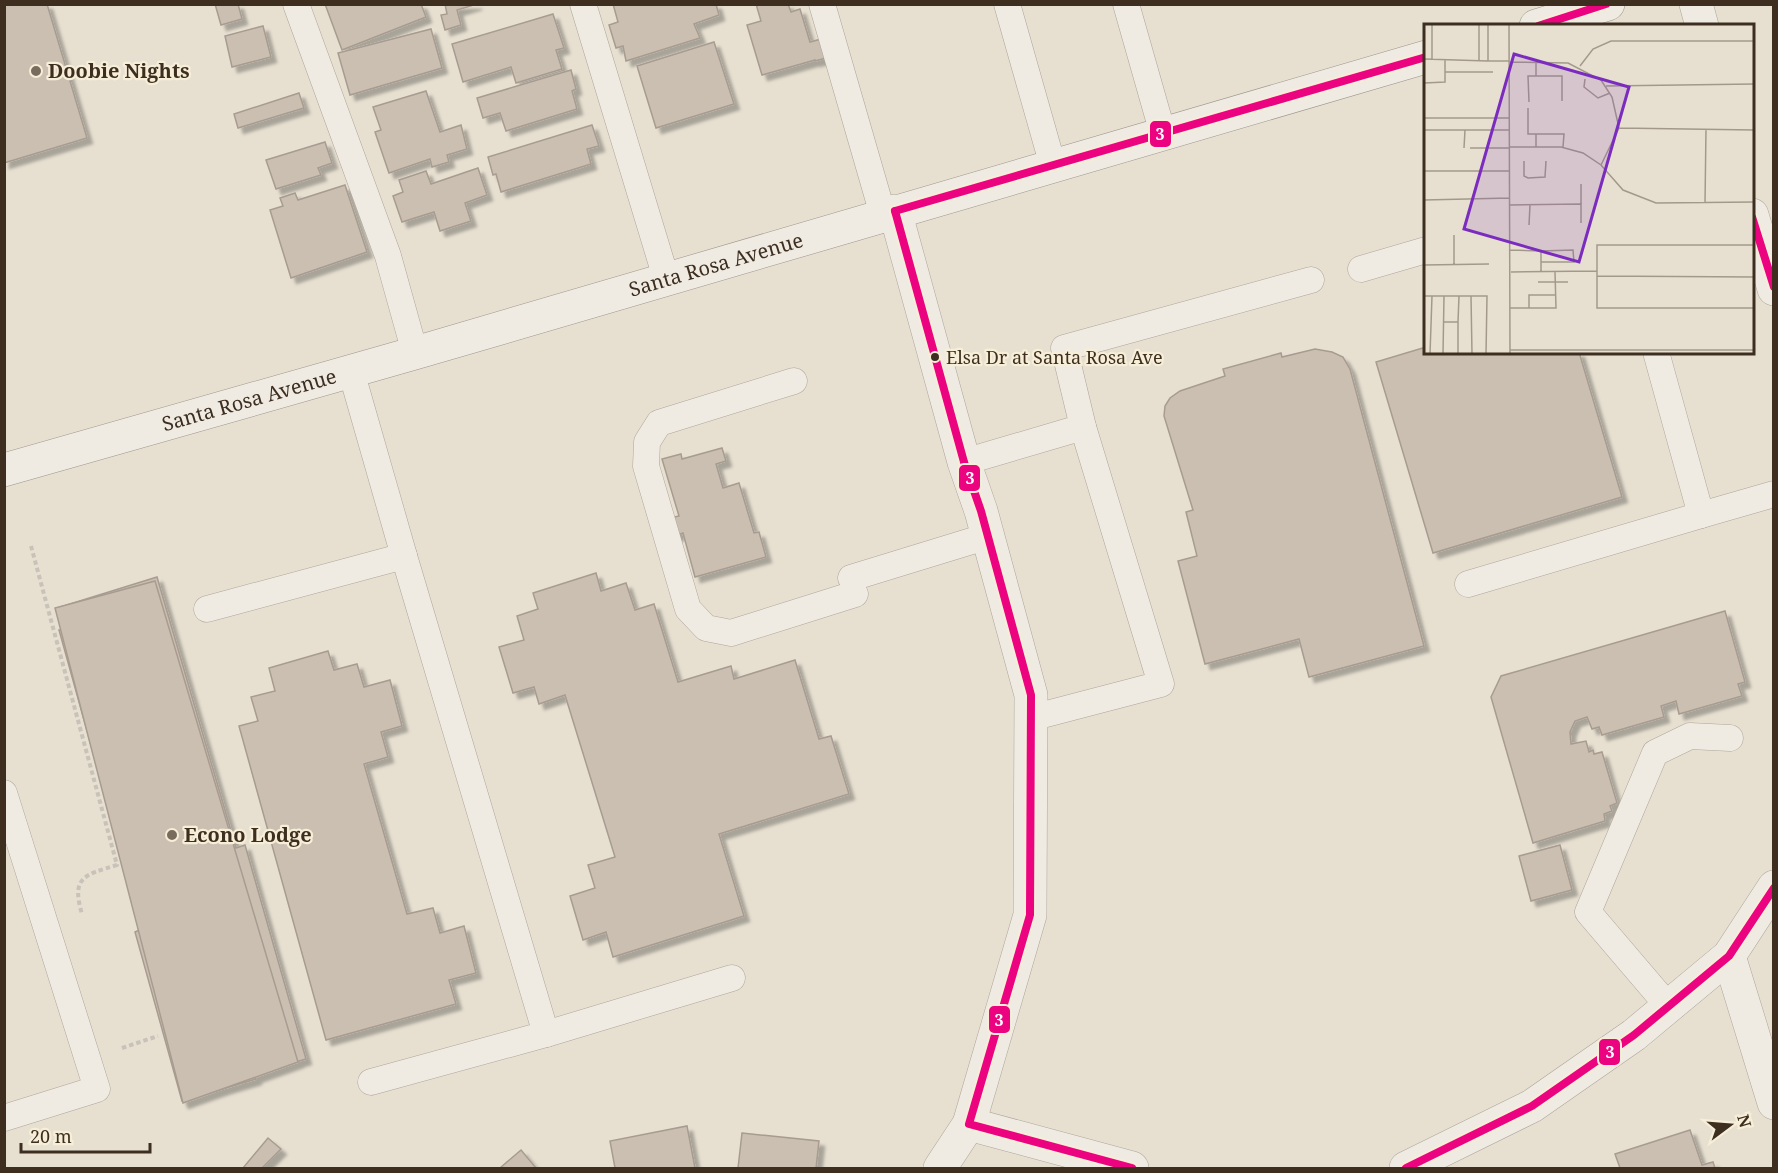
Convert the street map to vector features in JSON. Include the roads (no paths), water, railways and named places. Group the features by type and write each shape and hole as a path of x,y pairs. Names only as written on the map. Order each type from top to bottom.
{"street":[{"path":"1543,24 1608,4"},
{"path":"1696,4 1701,24"},
{"name":"Santa Rosa Avenue","path":"4,471 1424,57"},
{"path":"889,213 981,511 1031,696 1030,915 969,1124 940,1168"},
{"path":"1754,225 1773,289"},
{"path":"1406,1168 1532,1106 1634,1035 1729,956 1773,887"},
{"path":"1729,956 1773,1103"},
{"path":"969,1124 1132,1168"}],"lane":[{"path":"296,4 388,256 415,352"},
{"path":"583,4 666,278"},
{"path":"822,4 889,213"},
{"path":"1007,4 1053,166"},
{"path":"1126,4 1163,134"},
{"path":"1361,269 1424,250"},
{"path":"1031,718 1161,684 1083,427 1064,348 1311,280"},
{"path":"1657,354 1701,515"},
{"path":"351,371 546,1034"},
{"path":"794,381 659,423 647,442 646,466 688,609 706,628 731,633 988,536"},
{"path":"964,462 1083,427"},
{"path":"1468,584 1773,494"},
{"path":"207,609 404,556"},
{"path":"1668,1007 1588,912 1655,753 1690,736 1730,738"},
{"path":"4,793 97,1089 4,1118"},
{"path":"371,1082 546,1034 732,978"}],"place":[{"name":"Doobie Nights","path":"36,71"},
{"name":"Elsa Dr at Santa Rosa Ave","path":"935,357"},
{"name":"Econo Lodge","path":"172,835"}]}
